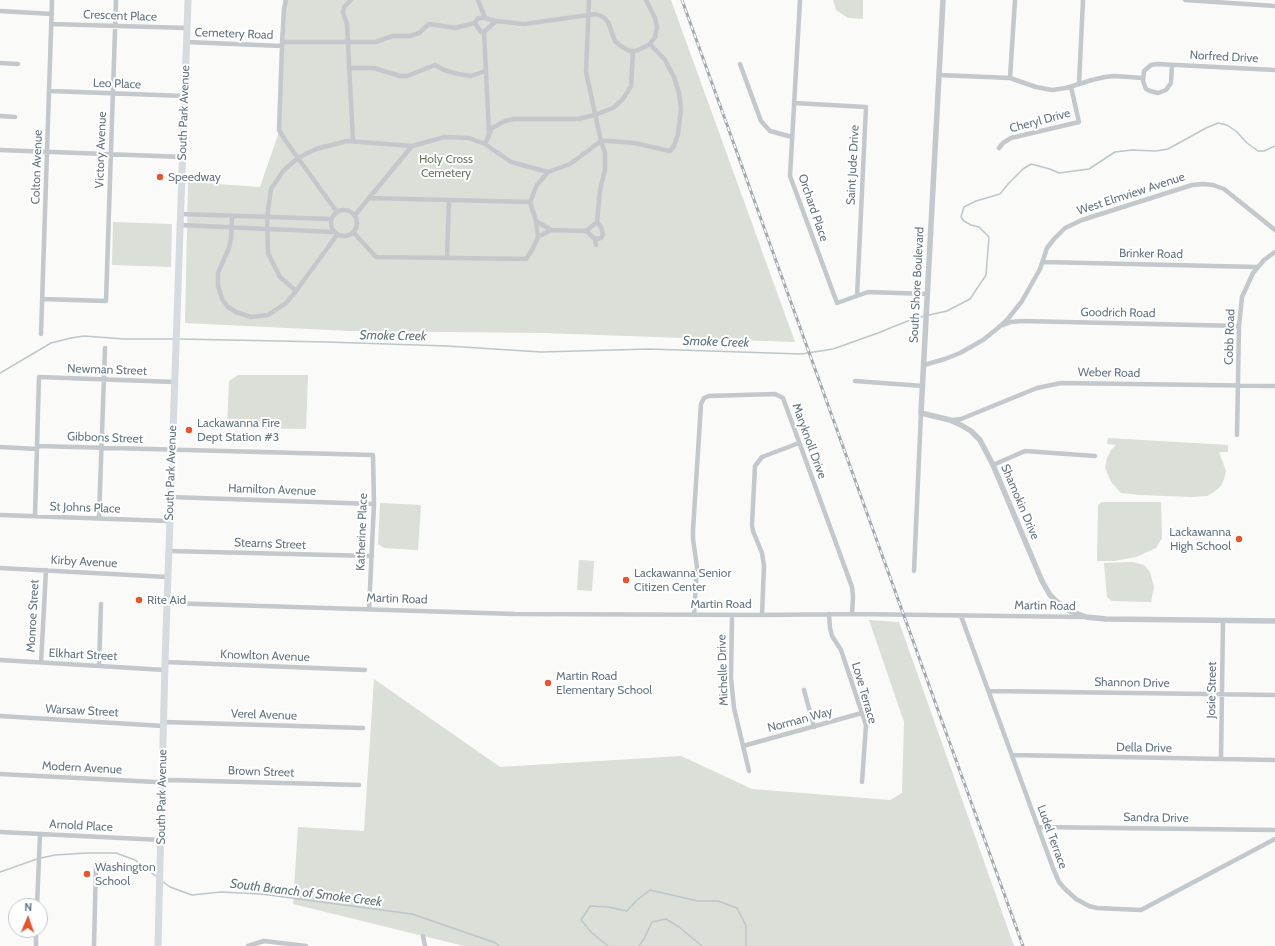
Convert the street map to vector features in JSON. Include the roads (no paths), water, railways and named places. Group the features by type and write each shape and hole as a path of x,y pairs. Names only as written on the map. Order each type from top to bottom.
{"main road":[{"name":"South Park Avenue","path":"158,946 168,551 188,0"}],"street":[{"name":"Colton Avenue","path":"41,334 52,0"},
{"name":"Victory Avenue","path":"42,299 106,301 116,0"},
{"path":"286,0 281,45 280,130 285,140 337,212"},
{"path":"351,0 344,7 344,13 347,24 353,141"},
{"path":"478,0 485,18"},
{"path":"589,0 586,72 605,153 605,170 600,190 597,222 601,227 603,234 601,238 595,239"},
{"path":"589,14 596,14 603,17 608,22 615,41 622,47 633,51 644,48 650,44 655,36 657,27 655,18 646,0"},
{"name":"Orchard Place","path":"800,0 790,176 836,303 868,292 927,294"},
{"name":"South Shore Boulevard","path":"914,571 943,0"},
{"path":"1010,78 1015,0"},
{"path":"1079,84 1083,0"},
{"path":"1185,0 1275,6"},
{"path":"481,10 477,21 481,32 484,32"},
{"path":"0,11 52,14"},
{"name":"Cemetery Road","path":"186,42 281,45 375,42 393,36 410,36 419,33 429,24 455,28 485,18 496,21 524,24 589,14"},
{"path":"490,133 485,71 484,32 496,21"},
{"name":"Crescent Place","path":"52,24 187,28"},
{"path":"354,233 376,256 526,259 538,237 536,221 530,202 537,185 548,172 570,164 602,141 634,143 670,151 674,146 678,134 681,109 679,93 674,77 665,60 650,44"},
{"path":"485,144 492,128 505,120 578,119 595,115 613,108 623,99 631,86 633,51"},
{"path":"0,63 18,64"},
{"path":"740,64 761,121 770,131 792,137"},
{"name":"Norfred Drive","path":"1172,65 1171,84 1166,90 1161,93 1154,93 1146,89 1143,78 1146,68 1153,64 1275,70"},
{"path":"349,68 374,68 400,76 407,76 435,65 444,70 471,76 485,71"},
{"path":"939,74 1010,78 1044,89 1059,90 1092,80 1114,76 1143,78"},
{"name":"Cheryl Drive","path":"999,148 1003,143 1011,138 1079,122 1071,87"},
{"name":"Leo Place","path":"50,91 185,96"},
{"name":"Saint Jude Drive","path":"794,103 866,107 857,296"},
{"path":"0,116 15,117"},
{"path":"296,291 280,277 268,253 267,217 271,189 284,170 298,158 316,149 347,141 412,146 445,136 469,138 485,144 511,162 548,172"},
{"path":"354,215 412,146"},
{"path":"0,150 183,157"},
{"name":"West Elmview Avenue","path":"924,364 945,359 960,353 982,340 998,328 1022,301 1044,262 1045,254 1050,243 1060,232 1071,224 1195,185 1213,185 1224,189 1275,230"},
{"path":"368,198 530,202"},
{"path":"447,258 448,200"},
{"path":"180,225 335,233 344,237 354,233 356,229 358,223 354,215 347,210 337,212 332,219 331,228 335,233"},
{"path":"181,214 332,219"},
{"path":"232,216 229,248 218,273 218,286 222,299 228,307 236,312 251,317 268,315 286,303 296,291 335,233"},
{"path":"536,221 551,230 586,231 595,239 596,245"},
{"path":"586,231 597,222"},
{"path":"538,237 551,230"},
{"name":"Cobb Road","path":"1237,435 1239,326 1242,297 1249,279 1258,267 1275,252"},
{"name":"Brinker Road","path":"1044,262 1258,267"},
{"name":"Goodrich Road","path":"998,328 1011,322 1022,321 1239,326"},
{"path":"99,518 105,348"},
{"name":"Newman Street","path":"37,447 40,377 174,382"},
{"path":"855,381 923,386"},
{"name":"Weber Road","path":"950,420 961,419 1037,388 1061,383 1275,386"},
{"name":"Maryknoll Drive","path":"694,615 697,567 693,530 702,400 709,396 779,395 783,398 852,587 852,614"},
{"name":"Shamokin Drive","path":"921,413 950,420 975,434 984,446 993,465 1050,595 1070,611 1086,617"},
{"path":"762,615 764,566 762,553 753,531 752,524 755,466 762,457 799,443"},
{"name":"Gibbons Street","path":"0,447 373,455"},
{"path":"35,516 37,447"},
{"path":"993,465 1025,451 1095,456"},
{"name":"Katherine Place","path":"369,610 374,504 373,455"},
{"name":"Hamilton Avenue","path":"170,497 374,504"},
{"name":"St Johns Place","path":"0,515 169,521"},
{"name":"Stearns Street","path":"168,551 372,556"},
{"name":"Kirby Avenue","path":"0,568 168,577"},
{"name":"Monroe Street","path":"41,663 46,570"},
{"name":"Martin Road","path":"167,603 515,614 852,614 1275,621"},
{"path":"99,666 100,604"},
{"name":"Love Terrace","path":"829,614 832,636 841,650 866,724 862,782"},
{"name":"Michelle Drive","path":"732,615 731,678 734,708 749,771"},
{"name":"Ludel Terrace","path":"961,616 1055,874 1065,889 1081,902 1106,910 1141,910 1275,839"},
{"name":"Josie Street","path":"1221,759 1223,621"},
{"name":"Elkhart Street","path":"0,660 99,666 165,666"},
{"name":"Knowlton Avenue","path":"165,666 365,670"},
{"path":"804,690 814,727"},
{"name":"Shannon Drive","path":"989,691 1275,695"},
{"name":"Norman Way","path":"743,746 862,714"},
{"name":"Warsaw Street","path":"0,716 164,724"},
{"name":"Verel Avenue","path":"164,724 363,728"},
{"name":"Della Drive","path":"1012,755 1275,760"},
{"name":"Modern Avenue","path":"0,774 156,782 162,781"},
{"name":"Brown Street","path":"162,781 359,784"},
{"name":"Sandra Drive","path":"1038,827 1275,830"},
{"name":"Arnold Place","path":"0,832 161,840"},
{"path":"37,898 40,834"},
{"path":"94,946 96,863"},
{"path":"423,936 425,946"},
{"path":"248,946 264,942 306,946"}],"waterway":[{"name":"Smoke Creek","path":"929,315 947,311 970,299 986,275 989,237 979,227 964,221 961,217 964,207 976,201 1000,194 1023,169 1031,164 1059,173 1089,169 1115,152 1132,150 1156,151 1168,149 1218,123 1227,125 1258,151 1264,151 1275,146"},
{"name":"Smoke Creek","path":"179,339 447,346 541,352 649,349 801,354 833,349 915,318 925,316"},
{"name":"Smoke Creek","path":"0,373 51,343 71,338 84,336 124,339 174,339"},
{"name":"South Branch of Smoke Creek","path":"41,858 55,855 116,853 135,860 157,877"},
{"name":"South Branch of Smoke Creek","path":"0,872 37,859"},
{"name":"South Branch of Smoke Creek","path":"162,881 170,887 192,895 221,892 261,894 412,914 496,943 499,946"},
{"name":"South Branch of Smoke Creek","path":"608,946 592,933 581,920 590,906 608,907 627,911 637,900 650,890 698,901 718,901 737,908 746,926 746,946"},
{"name":"South Branch of Smoke Creek","path":"639,946 652,922 666,919 679,927 702,946"}],"railway":[{"path":"682,0 1023,946"}],"place":[{"name":"Speedway","path":"160,177"},
{"name":"Lackawanna Fire Dept Station #3","path":"189,430"},
{"name":"Lackawanna High School","path":"1239,539"},
{"name":"Lackawanna Senior Citizen Center","path":"626,580"},
{"name":"Rite Aid","path":"139,600"},
{"name":"Martin Road Elementary School","path":"548,683"},
{"name":"Washington School","path":"87,874"}],"park label":[{"name":"Holy Cross Cemetery","path":"446,166"}]}
